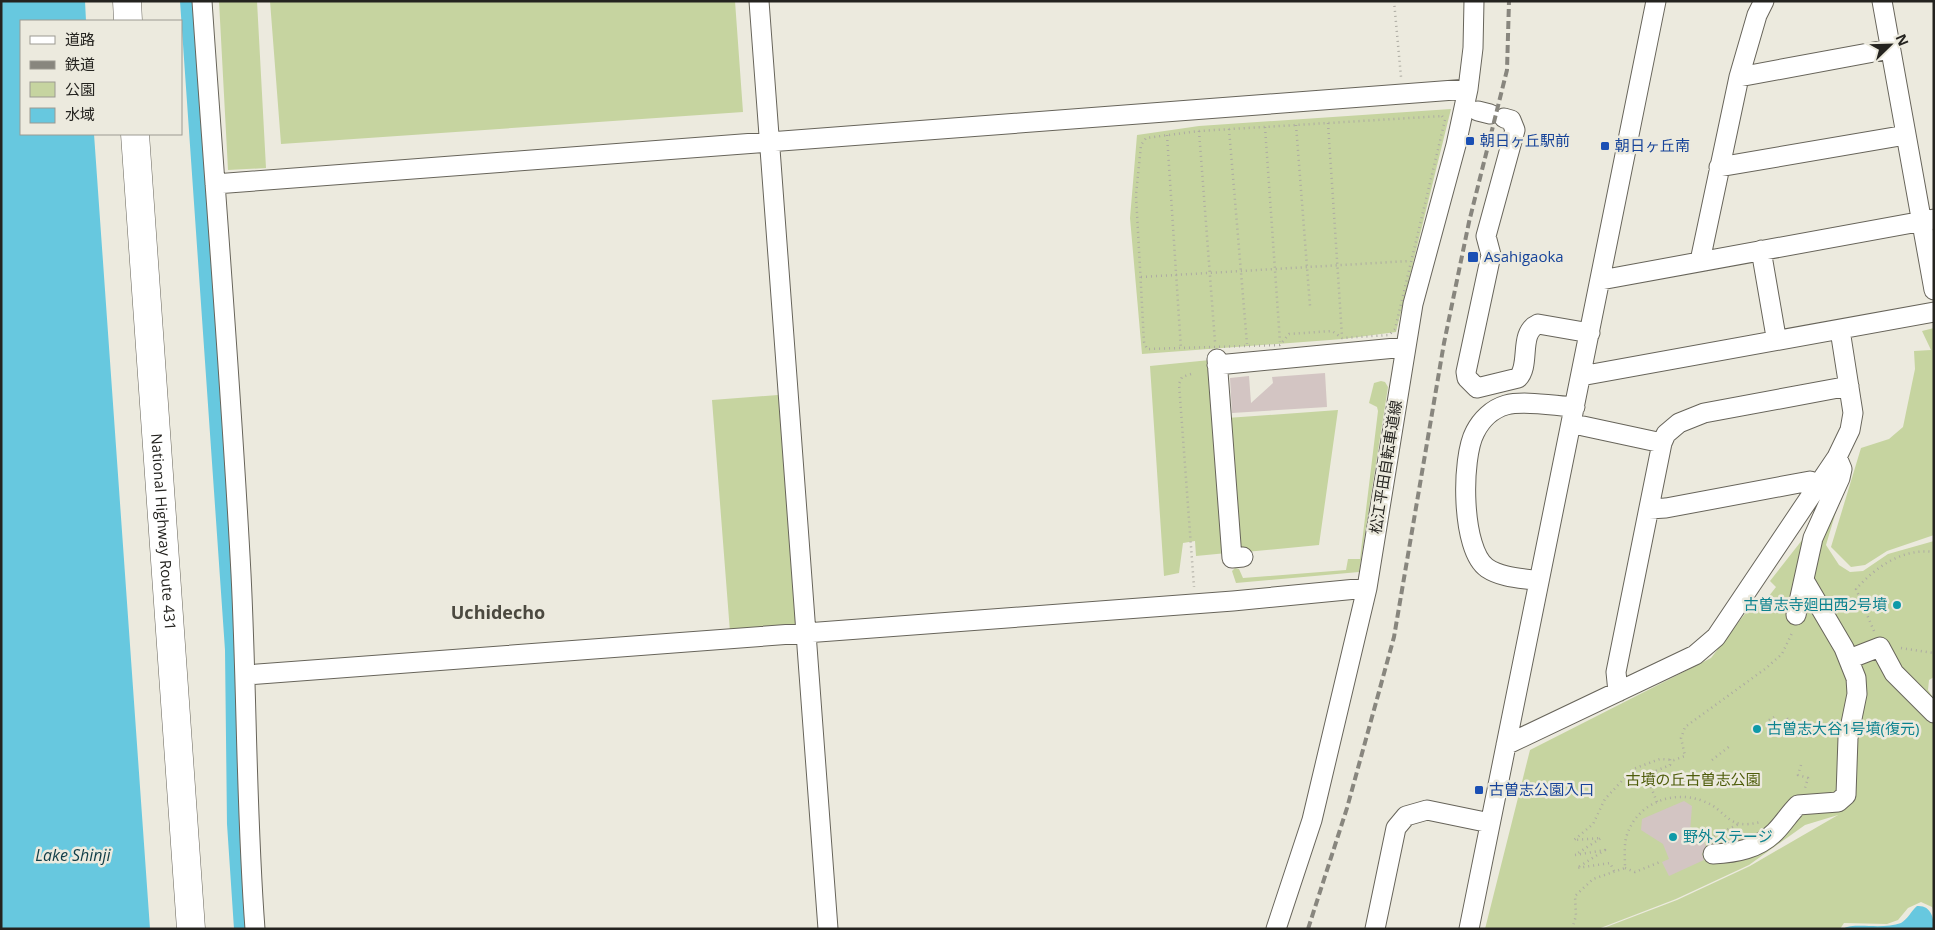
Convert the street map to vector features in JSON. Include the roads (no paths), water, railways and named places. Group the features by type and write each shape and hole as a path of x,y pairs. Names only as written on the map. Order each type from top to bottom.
{"highway":[{"path":"127,1 128,20"},
{"name":"National Highway Route 431","path":"135,135 191,929"}],"street":[{"path":"202,1 233,422 246,675 248,832 255,929"},
{"path":"759,1 828,929"},
{"name":"松江平田自転車道線","path":"1276,929 1312,820 1367,588 1413,304 1456,146 1468,89 1473,48 1474,1"},
{"path":"1469,929 1656,1"},
{"path":"1700,261 1739,76 1757,15 1764,1"},
{"path":"1882,1 1906,135 1928,220 1934,290"},
{"path":"1739,76 1890,50"},
{"path":"215,184 1468,89"},
{"path":"1491,114 1510,120 1515,130 1486,236 1491,255 1466,372 1467,378 1477,388 1518,378 1522,371 1528,334 1538,324 1590,333"},
{"path":"1719,167 1906,135"},
{"path":"1601,280 1928,220"},
{"path":"1761,250 1775,331"},
{"path":"1581,376 1934,312"},
{"path":"1506,745 1695,655 1716,637 1837,457 1850,430 1853,413 1840,330"},
{"path":"1243,557 1232,558 1216,355 1281,352 1342,345 1406,347"},
{"path":"1618,692 1616,672 1662,443 1666,434 1679,423 1704,413 1849,386"},
{"path":"1539,581 1500,573 1487,567 1476,554 1469,535 1465,482 1474,434 1483,419 1506,405 1575,407"},
{"path":"1583,426 1662,443"},
{"path":"1796,615 1813,538 1840,478 1842,469 1837,457"},
{"path":"1649,509 1666,508 1810,481 1819,484"},
{"path":"1710,847 1738,852 1760,844 1774,832 1798,805 1838,802 1846,795 1848,738 1857,694 1856,678 1849,659 1804,580"},
{"path":"246,675 1195,604 1367,588"},
{"path":"1849,659 1880,647 1894,673 1934,713"},
{"path":"1375,929 1396,828 1406,816 1428,810 1490,823"}],"water":[{"name":"Lake Shinji","path":"1,1 85,1 86,20 20,20 20,135 94,135 150,929 1,929"},
{"path":"180,1 196,1 220,312 248,929 234,929 227,824 225,650"},
{"path":"1917,906 1922,906 1929,910 1934,929 1843,929 1854,926 1886,926 1901,923"}],"railway":[{"path":"1308,929 1347,808 1394,637 1444,343 1469,222 1507,70 1509,1"}],"place":[{"name":"朝日ヶ丘駅前","path":"1470,141"},
{"name":"朝日ヶ丘南","path":"1605,146"},
{"name":"Asahigaoka","path":"1473,257"},
{"name":"古曽志寺廻田西2号墳","path":"1897,605"},
{"name":"古曽志大谷1号墳(復元)","path":"1757,729"},
{"name":"古曽志公園入口","path":"1479,790"},
{"name":"野外ステージ","path":"1673,837"}],"district":[{"name":"Uchidecho","path":"498,613"}],"park label":[{"name":"古墳の丘古曽志公園","path":"1693,780"}]}
